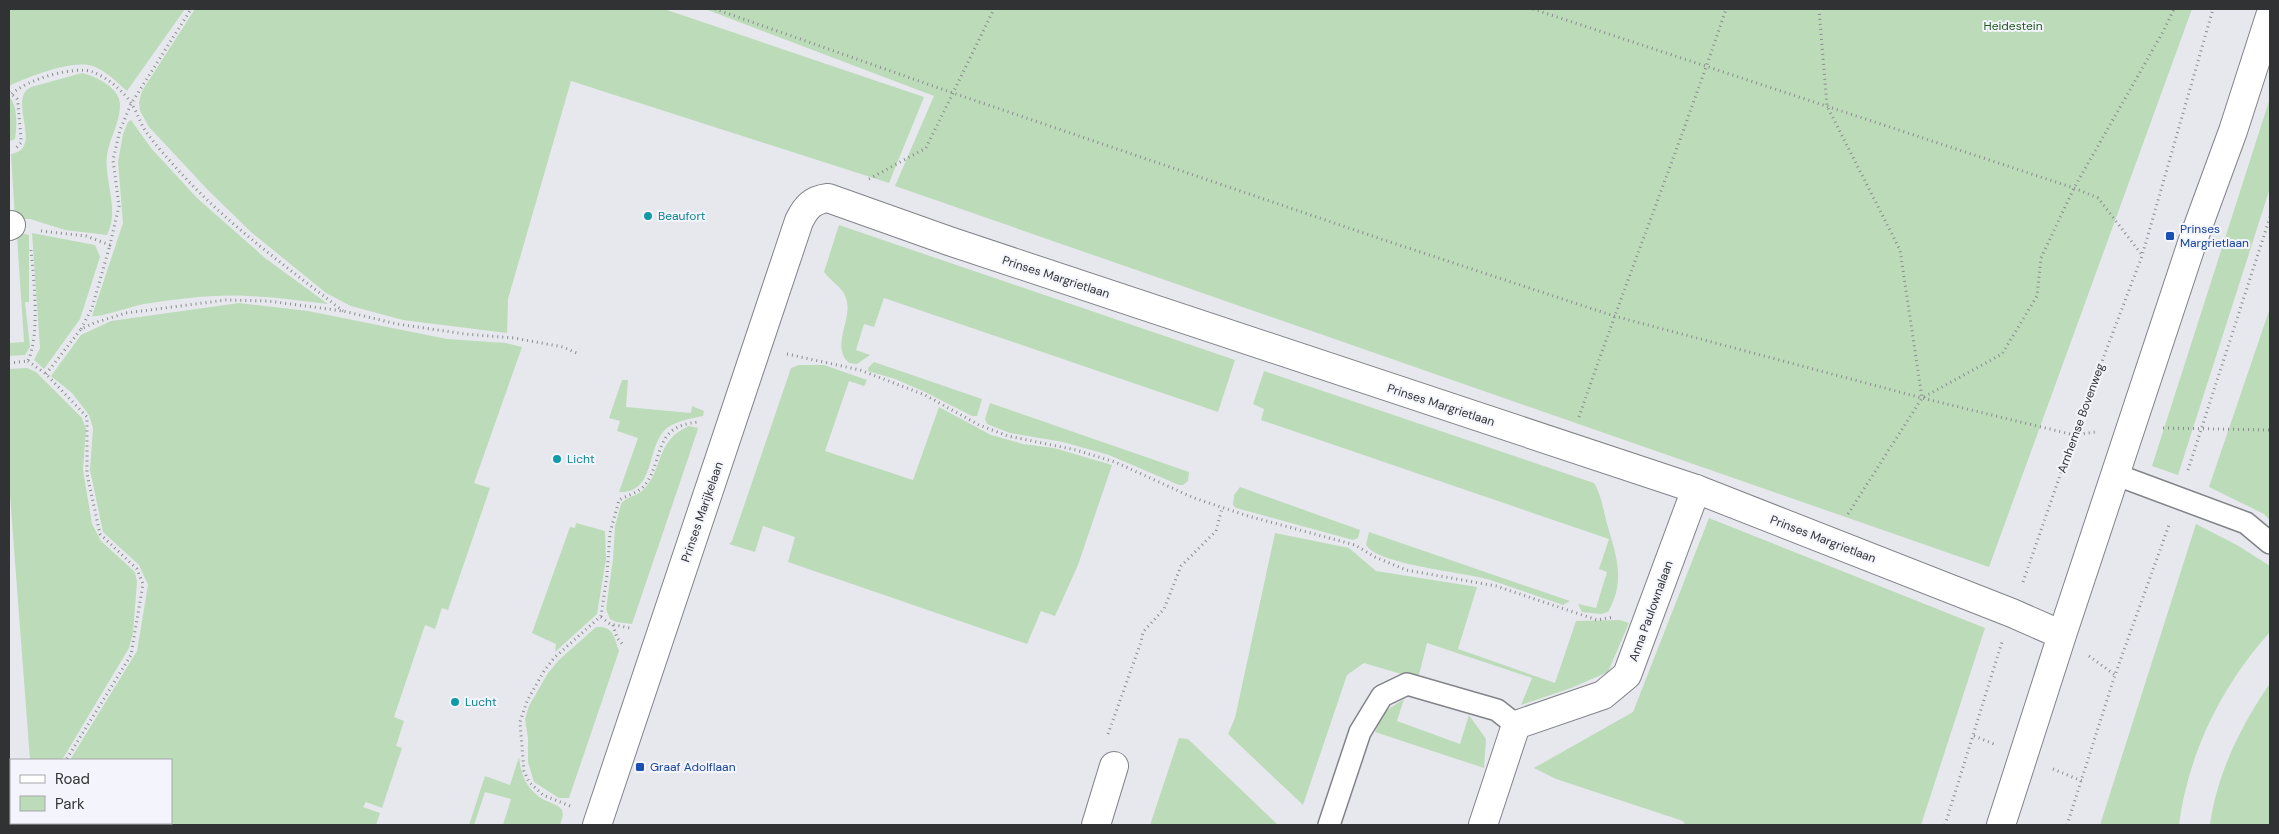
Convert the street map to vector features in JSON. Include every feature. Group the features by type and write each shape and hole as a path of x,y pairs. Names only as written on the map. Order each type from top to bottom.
{"street":[{"path":"2001,825 2062,635 2270,16"},
{"name":"Prinses Marijkelaan","path":"597,825 799,221 806,208 821,200"},
{"name":"Prinses Margrietlaan","path":"821,200 1696,490 2012,613 2062,635"},
{"name":"Anna Paulownalaan","path":"1516,725 1603,695 1627,675 1696,490"},
{"path":"1483,825 1516,725"},
{"path":"1096,825 1114,766"}],"lane":[{"path":"2116,475 2246,523 2270,543"},
{"path":"1329,825 1360,732 1382,696 1407,684 1497,710 1516,725"}],"path":[{"path":"46,374 81,329 92,308 119,206 113,160 120,130 131,104 191,9"},
{"path":"715,9 953,93 1384,240 1614,316 1922,398 2074,435 2132,427 2270,430"},
{"path":"821,200 839,183 871,178 926,148 994,9"},
{"path":"1533,9 2074,188 2098,198 2142,256"},
{"path":"1569,447 1614,316 1707,68 1726,9"},
{"path":"1819,9 1827,106 1900,250 1922,398"},
{"path":"1830,542 1922,398 2002,354 2037,296 2041,258 2074,188 2164,30 2174,9"},
{"name":"Arnhemse Bovenweg","path":"1945,825 2012,613 2074,435 2142,256 2212,9"},
{"path":"15,149 20,143 21,138 18,104 11,93 17,88 53,74 75,69 93,72 113,84 131,104 146,133 191,185 246,236 343,311"},
{"path":"28,362 33,351 34,290 16,227 86,236 110,245"},
{"path":"81,329 126,313 226,300 268,301 343,311 465,334 514,338 563,347 579,354"},
{"path":"758,347 860,370 926,395 979,425 1008,436 1076,450 1116,462 1146,478 1222,508 1355,545 1375,557 1406,570 1496,586 1598,620 1617,616 1630,616 1646,622"},
{"path":"9,363 28,362 46,374 86,417 87,474 100,534 137,569 143,584 131,655 67,759"},
{"path":"568,816 571,806 543,795 529,782 524,771 520,722 527,701 544,670 554,658 601,616 607,575 610,533 619,500 641,488 648,479 663,440 671,431 690,422 705,421"},
{"path":"1114,766 1122,747 1106,741 1143,632 1164,609 1181,566 1216,531 1222,508"}],"green space":[{"path":"9,9 185,9 127,91 104,72 88,65 59,68 9,86"},
{"path":"195,9 664,9 924,97 889,183 571,81 508,299 507,333 403,320 351,306 326,293 251,232 208,190 149,127 140,111 139,102 142,91"},
{"name":"Heidestein","path":"705,9 2192,9 1989,567 895,186 934,96"},
{"path":"82,73 104,82 117,94 119,99 120,113 107,155 112,215 107,235 65,230 30,219 15,219 11,154 21,150 25,143 26,134 22,102 24,93 31,87"},
{"path":"9,97 14,105 16,122 15,139 10,141"},
{"path":"2270,98 2270,188 2178,475 2152,466"},
{"path":"131,120 151,148 197,198 265,258 328,304 278,298 209,296 144,304 92,316 123,223 118,162 123,134 128,122"},
{"path":"839,225 1235,360 1218,412 884,298 874,327 864,324 856,350 870,355 857,364 849,363 844,357 842,350 847,310 846,297 841,289 824,272"},
{"path":"32,233 95,245 100,257 80,319 44,369 34,360 40,348"},
{"path":"17,235 29,235 29,302 25,302 30,347 25,355 9,356 9,343 24,342"},
{"path":"239,303 308,311 447,339 506,343 522,347 474,483 490,488 448,610 442,608 435,629 425,625 394,717 404,721 396,746 402,748 382,808 366,802 363,807 380,813 376,825 73,824 172,824 172,759 71,759 137,651 148,585 139,565 103,532 90,470 93,428 89,415 72,393 51,376 81,335 111,321"},
{"path":"2270,308 2270,520 2264,514 2209,487"},
{"path":"874,362 982,399 977,416 972,416 895,379 868,371 868,368"},
{"path":"799,365 824,365 867,380 864,386 849,381 825,451 913,480 939,407 991,435 1023,444 1054,448 1112,465 1078,565 1055,616 1041,611 1027,644 788,562 795,537 763,526 755,552 729,544 732,541 791,368"},
{"path":"27,368 36,372 82,418 86,429 83,470 92,524 101,541 135,572 137,582 133,633 129,648 63,759 30,759 9,482 9,369"},
{"path":"1264,371 1594,483 1601,501 1618,566 1617,588 1608,612 1601,614 1582,612 1578,604 1596,608 1607,572 1599,569 1609,539 1261,420 1264,409 1253,404"},
{"path":"622,380 628,380 626,407 691,413 692,406 704,411 703,416 682,421 667,428 658,440 644,479 630,491 619,492 638,438 617,431 620,421 609,418"},
{"path":"990,403 1189,472 1188,481 1183,485 1179,485 1109,455 1063,442 1010,433 987,424 985,419"},
{"path":"689,426 698,428 697,432 632,624 616,622 610,619 606,609 613,559 615,526 621,504 644,489 655,472 661,455 670,439"},
{"path":"1240,487 1360,530 1358,538 1353,540 1236,508 1233,505 1234,495"},
{"path":"1709,518 1985,628 1921,825 1685,825 1683,821 1556,779 1534,768 1633,712"},
{"path":"576,523 605,531 606,559 597,614 555,652 556,644 532,633 570,527 575,528"},
{"path":"2196,524 2237,545 2270,566 2270,632 2237,675 2222,698 2210,722 2190,772 2179,825 2100,825"},
{"path":"1369,532 1570,601 1563,605 1490,580 1387,558 1374,552 1366,545"},
{"path":"1275,533 1349,548 1376,571 1477,587 1458,649 1555,683 1576,621 1620,620 1629,623 1608,672 1571,688 1521,705 1532,678 1427,643 1418,679 1364,663 1347,675 1303,805 1228,734 1235,718"},
{"path":"596,627 610,630 619,651 569,798 559,798 534,782 528,762 528,738 525,719 529,706 548,673 559,660"},
{"path":"2270,683 2270,825 2210,825 2213,806 2224,769 2249,716"},
{"path":"1404,699 1397,721 1460,744 1469,715 1486,739 1484,768 1375,732 1384,712"},
{"path":"1179,738 1188,739 1278,825 1150,825"},
{"path":"519,757 523,776 533,792 562,810 563,815 560,825 503,825 511,799 485,792 474,825 469,825 485,776 510,785"}],"place":[{"name":"Beaufort","path":"648,216"},
{"name":"Prinses Margrietlaan","path":"2170,236"},
{"name":"Licht","path":"557,459"},
{"name":"Lucht","path":"455,702"},
{"name":"Graaf Adolflaan","path":"640,767"}]}
